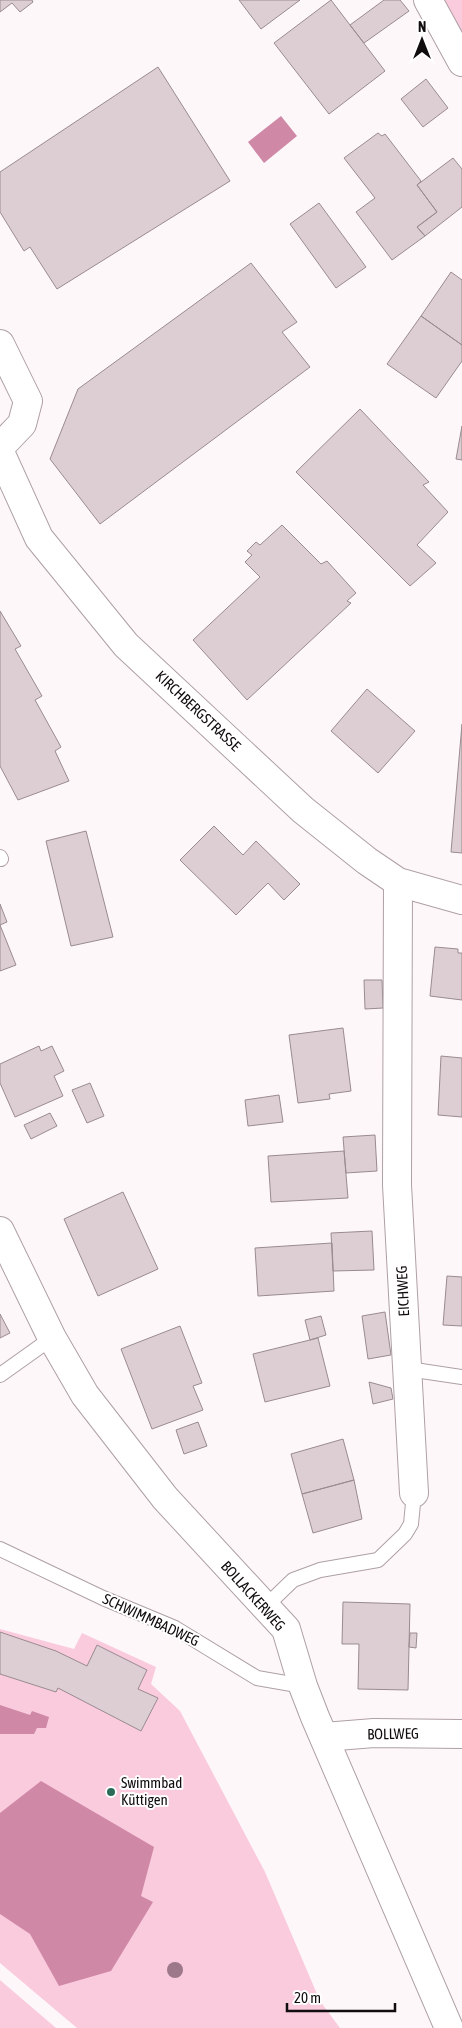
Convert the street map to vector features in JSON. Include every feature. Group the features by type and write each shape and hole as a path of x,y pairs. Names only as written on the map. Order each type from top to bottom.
{"street":[{"path":"428,0 462,62"},
{"path":"0,344 28,401 22,424 0,447"},
{"name":"KIRCHBERGSTRASSE","path":"0,452 39,538 126,644 303,810 398,882 462,900"},
{"name":"EICHWEG","path":"398,882 397,1184 414,1493"},
{"name":"BOLLACKERWEG","path":"0,1231 52,1338 85,1395 160,1490 286,1629 303,1686 449,2028"},
{"name":"BOLLWEG","path":"324,1737 374,1733 462,1734"}],"lane":[{"path":"0,1375 52,1338"},
{"path":"408,1369 462,1377"},
{"name":"EICHWEG","path":"265,1607 293,1580 320,1570 378,1560 405,1534 411,1524 414,1493"},
{"name":"SCHWIMMBADWEG","path":"0,1548 103,1598 175,1628 257,1678 303,1686"}],"shaded area":[{"path":"435,0 462,0 462,53"},
{"path":"281,116 297,136 264,163 248,142"},
{"name":"Swimmbad Küttigen","path":"0,1629 74,1649 82,1633 156,1667 151,1684 180,1711 265,1872 320,2001 340,2028 77,2028 0,1963"},
{"path":"0,1705 30,1715 32,1711 49,1717 46,1728 37,1728 34,1734 0,1734"},
{"path":"41,1781 154,1847 141,1896 153,1902 111,1971 59,1986 30,1934 0,1914 0,1813"},
{"path":"0,1980 56,2028 0,2028"}],"building":[{"path":"0,0 32,0 33,2 20,12 12,3 0,12"},
{"path":"239,0 300,0 261,29"},
{"path":"331,0 385,71 329,114 274,43"},
{"path":"384,0 400,0 409,11 364,43 350,25"},
{"path":"158,67 230,181 57,289 30,247 24,251 0,212 0,172"},
{"path":"426,79 448,108 423,127 401,99"},
{"path":"378,133 382,136 385,134 421,181 417,185 437,212 417,227 425,236 392,260 356,212 375,198 344,158"},
{"path":"453,158 462,169 462,207 425,236 417,227 437,212 417,185"},
{"path":"319,203 366,267 336,288 290,224"},
{"path":"251,263 297,322 282,332 310,367 100,524 50,459 78,389"},
{"path":"451,272 462,280 462,345 421,316"},
{"path":"421,316 462,345 462,361 436,398 387,364"},
{"path":"360,409 429,482 423,485 448,512 417,545 436,563 410,586 296,472"},
{"path":"462,426 462,460 456,459"},
{"path":"282,525 321,564 327,561 356,593 347,601 351,603 247,700 193,640 260,577 245,562 252,555 247,551 256,542 260,545"},
{"path":"0,611 21,646 15,649 42,696 35,700 61,747 55,751 69,781 18,800 0,766"},
{"path":"367,689 415,731 378,773 331,731"},
{"path":"462,724 462,853 451,852"},
{"path":"214,826 243,855 256,841 300,884 284,900 268,883 236,915 180,860"},
{"path":"86,831 113,937 71,946 46,841"},
{"path":"0,904 7,922 0,925"},
{"path":"0,925 16,965 0,971"},
{"path":"435,947 458,949 458,953 462,953 462,1000 430,996"},
{"path":"364,980 382,980 383,1008 365,1009"},
{"path":"343,1028 351,1091 329,1094 330,1099 298,1103 289,1035"},
{"path":"39,1046 41,1051 52,1046 64,1071 54,1076 63,1096 15,1117 0,1083 0,1064"},
{"path":"441,1056 462,1058 462,1117 438,1115"},
{"path":"90,1083 104,1116 87,1123 72,1090"},
{"path":"279,1095 283,1122 248,1126 245,1100"},
{"path":"50,1113 57,1126 31,1139 24,1125"},
{"path":"375,1135 377,1171 346,1173 343,1137"},
{"path":"344,1151 348,1198 271,1202 268,1156"},
{"path":"123,1192 158,1269 98,1296 64,1219"},
{"path":"372,1231 374,1270 333,1271 331,1233"},
{"path":"332,1243 334,1291 258,1296 255,1248"},
{"path":"447,1276 462,1277 462,1326 443,1325"},
{"path":"385,1312 391,1355 368,1359 362,1316"},
{"path":"0,1314 10,1333 0,1338"},
{"path":"321,1316 326,1335 310,1340 305,1320"},
{"path":"180,1326 202,1383 193,1386 203,1410 152,1429 121,1349"},
{"path":"318,1338 330,1386 265,1402 253,1354"},
{"path":"369,1382 391,1388 393,1399 373,1404"},
{"path":"198,1422 207,1446 184,1454 176,1430"},
{"path":"343,1439 354,1480 302,1494 291,1454"},
{"path":"354,1480 362,1519 313,1533 302,1494"},
{"path":"343,1602 410,1604 408,1690 358,1689 359,1644 342,1644"},
{"path":"0,1632 56,1651 87,1666 97,1645 147,1670 138,1689 158,1698 141,1731 58,1688 56,1692 0,1674"},
{"path":"410,1633 417,1633 416,1648 409,1647"}],"place":[{"name":"Swimmbad Küttigen","path":"111,1792"}]}
